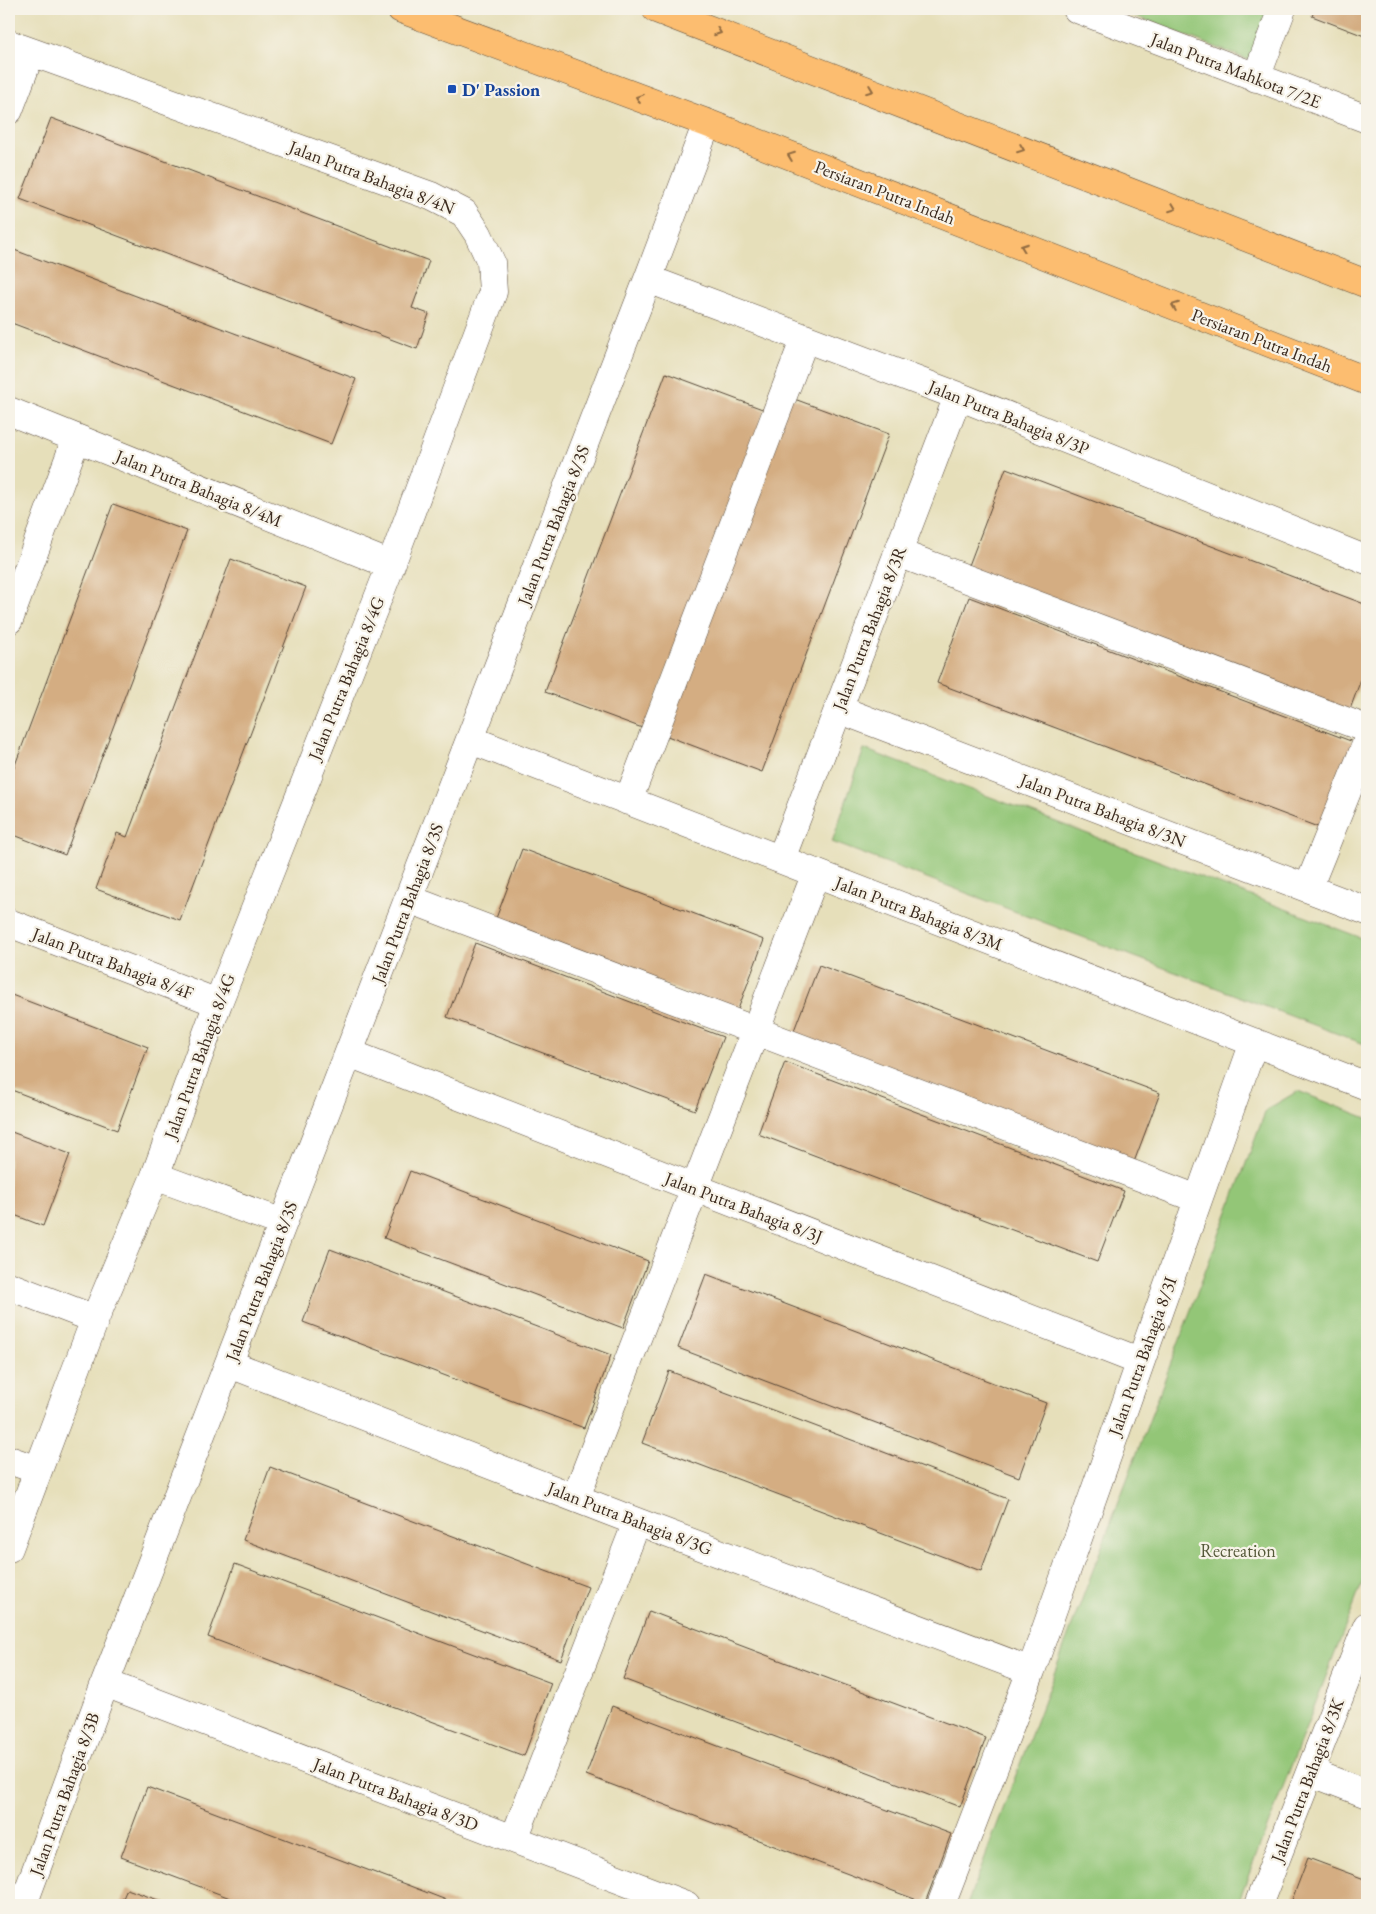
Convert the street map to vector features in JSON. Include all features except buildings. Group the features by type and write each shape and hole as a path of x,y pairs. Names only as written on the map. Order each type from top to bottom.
{"main road":[{"name":"Persiaran Putra Indah","path":"401,9 707,123 1367,381"},
{"path":"656,9 1367,284"}],"street":[{"name":"Jalan Putra Mahkota 7/2E","path":"1078,9 1367,119"},
{"path":"1256,78 1282,9"},
{"path":"9,110 20,48"},
{"name":"Jalan Putra Bahagia 8/4N","path":"20,48 431,196 464,213 478,234 491,262 493,292 391,564"},
{"name":"Jalan Putra Bahagia 8/3S","path":"105,1683 230,1364 707,123"},
{"name":"Jalan Putra Bahagia 8/3P","path":"648,279 958,396 1367,560"},
{"path":"628,801 804,338"},
{"name":"Jalan Putra Bahagia 8/3R","path":"780,859 958,396"},
{"name":"Jalan Putra Bahagia 8/4M","path":"9,411 391,564"},
{"path":"9,620 16,576 76,438"},
{"path":"898,553 1367,728"},
{"name":"Jalan Putra Bahagia 8/4G","path":"9,1548 95,1319 155,1176 218,1003 391,564"},
{"name":"Jalan Putra Bahagia 8/3N","path":"838,709 1367,911"},
{"name":"Jalan Putra Bahagia 8/3M","path":"470,740 1367,1086"},
{"path":"1308,888 1367,742"},
{"path":"576,1497 816,873"},
{"path":"409,899 1198,1200"},
{"name":"Jalan Putra Bahagia 8/4F","path":"9,923 218,1003"},
{"name":"Jalan Putra Bahagia 8/3I","path":"941,1905 1031,1671 1254,1042"},
{"name":"Jalan Putra Bahagia 8/3J","path":"349,1053 1140,1361"},
{"path":"155,1176 283,1223"},
{"path":"9,1286 95,1319"},
{"name":"Jalan Putra Bahagia 8/3G","path":"230,1364 637,1522 1031,1671"},
{"path":"9,1460 38,1470"},
{"path":"514,1839 637,1522"},
{"name":"Jalan Putra Bahagia 8/3K","path":"1258,1905 1367,1626"},
{"name":"Jalan Putra Bahagia 8/3D","path":"105,1683 514,1839 678,1904"},
{"name":"Jalan Putra Bahagia 8/3B","path":"23,1905 105,1683"},
{"path":"1310,1772 1367,1794"}],"green space":[{"path":"1117,9 1274,9 1254,62"},
{"path":"864,749 1367,940 1367,1045 832,842"},
{"name":"Recreation","path":"1298,1091 1367,1118 1367,1571 1237,1905 967,1905 1266,1110"}],"place":[{"name":"D' Passion","path":"452,89"}]}
